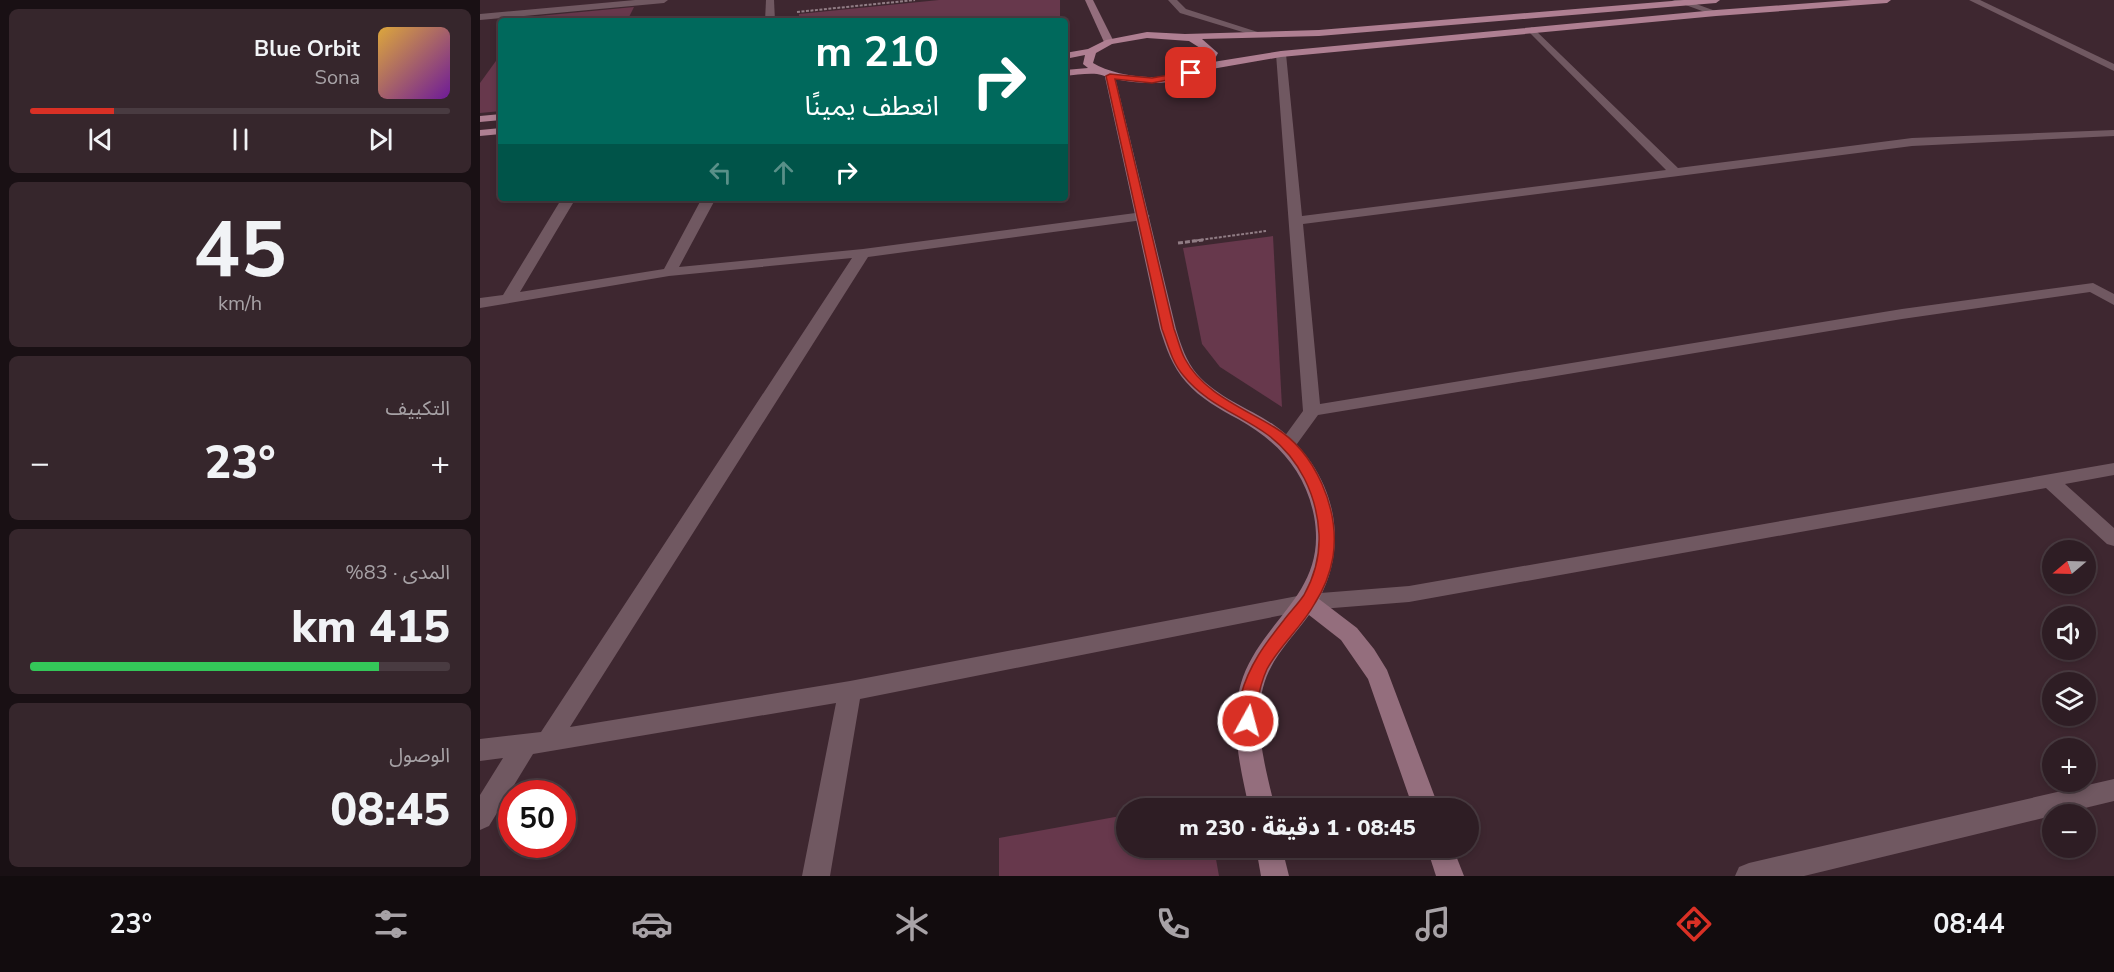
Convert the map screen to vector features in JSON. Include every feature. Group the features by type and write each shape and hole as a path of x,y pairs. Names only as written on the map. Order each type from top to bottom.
{"main road":[{"path":"1089,0 1109,42"},
{"path":"1068,55 1091,51 1109,42 1147,35 1184,37 1331,32 1678,1 1716,0"},
{"path":"1068,73 1103,74 1152,80 1182,76 1204,67 1281,54 1716,13 1887,0"},
{"path":"1184,37 1209,46 1214,53 1212,60 1204,67"},
{"path":"1091,51 1088,64 1103,74 1143,216 1168,329 1178,357 1186,372 1214,398 1272,431 1288,444 1302,461 1313,480 1324,514 1327,535 1325,557 1319,580 1308,602 1268,652 1255,677 1248,706 1247,735 1260,798"},
{"path":"480,119 498,117"},
{"path":"480,133 498,131"},
{"path":"1308,602 1349,634 1366,655 1379,677 1422,798"},
{"path":"1271,858 1275,876"},
{"path":"1444,858 1450,876"}],"street":[{"path":"480,17 664,0"},
{"path":"770,0 770,18"},
{"path":"1172,0 1183,10 1262,35"},
{"path":"1973,0 2114,68"},
{"path":"1678,1 1716,13"},
{"path":"1532,30 1674,171"},
{"path":"1281,54 1312,411 1288,444"},
{"path":"1295,221 1912,142 2113,134"},
{"path":"510,298 534,253 568,201"},
{"path":"669,272 707,201"},
{"path":"480,303 669,272 863,253 1143,216"},
{"path":"480,818 536,743 863,253"},
{"path":"1312,411 1924,310 2093,287 2114,300"},
{"path":"480,750 536,743 850,691 1308,602 1409,594 2114,469"},
{"path":"2048,479 2114,539"},
{"path":"816,876 850,691"},
{"path":"1749,876 2114,790"}],"path":[{"path":"770,18 915,0"},
{"path":"1150,247 1268,230 1295,221"}],"shaded area":[{"path":"939,0 1060,0 1060,18 799,18 799,14"},
{"path":"634,7 628,18 528,17"},
{"path":"498,58 498,111 480,113 480,83"},
{"path":"1273,236 1282,407 1220,367 1202,344 1183,248"},
{"path":"1116,817 1116,858 1216,858 1219,876 999,876 999,838"}],"route":[{"path":"1191,73 1152,80 1130,80 1110,76 1168,329 1186,372 1199,385 1233,410 1272,431 1288,444 1302,461 1313,480 1324,514 1327,535 1325,557 1319,580 1308,602 1268,652 1255,677 1248,706 1248,721"}]}
